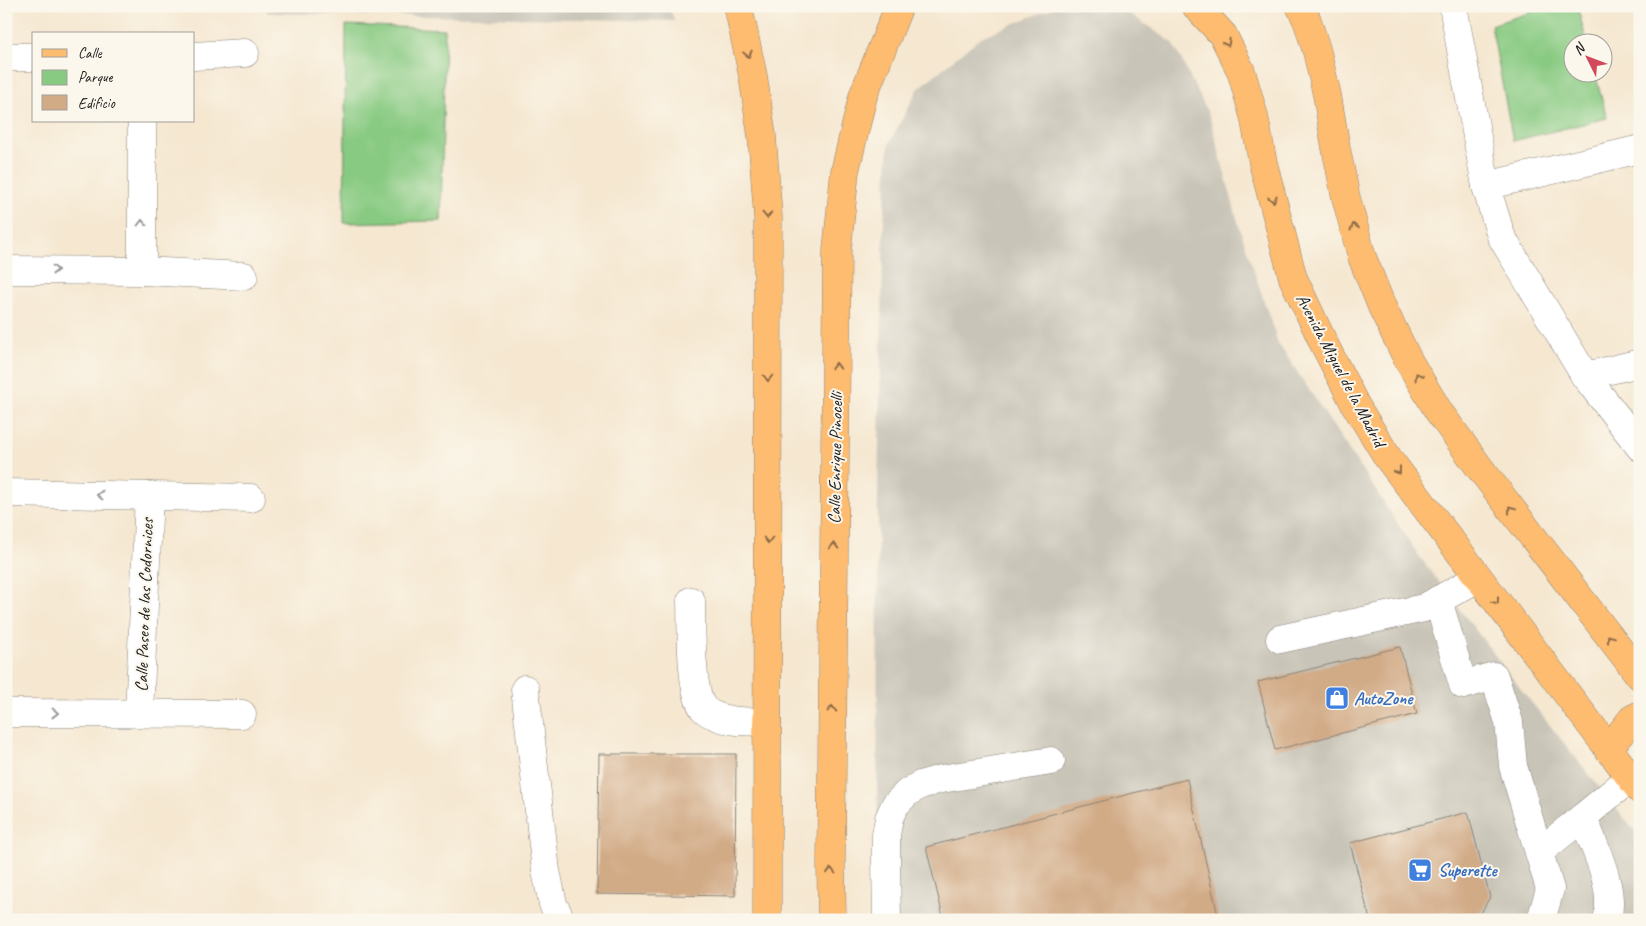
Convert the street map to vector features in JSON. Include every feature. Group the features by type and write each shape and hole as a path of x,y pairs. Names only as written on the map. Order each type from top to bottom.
{"main road":[{"path":"738,6 753,76 762,136 768,217 767,920"},
{"name":"Calle Enrique Pinocelli","path":"832,920 830,865 837,250 845,172 863,96 899,6"},
{"name":"Avenida Miguel de la Madrid","path":"1196,6 1223,36 1240,71 1254,116 1293,278 1356,406 1388,458 1635,784"},
{"path":"1300,6 1307,20 1317,52 1346,198 1362,257 1382,307 1408,360 1439,412 1479,467 1640,676"},
{"path":"1608,749 1632,719 1640,715"}],"street":[{"path":"1453,6 1486,186 1501,236 1585,376 1640,447"},
{"path":"195,56 244,53"},
{"path":"6,57 32,57"},
{"path":"142,122 142,271"},
{"path":"1486,186 1640,149"},
{"path":"6,270 142,271 244,276"},
{"path":"1585,376 1640,363"},
{"name":"Calle Paseo de las Codornices","path":"6,493 251,498"},
{"name":"Calle Paseo de las Codornices","path":"139,714 149,496"},
{"path":"1280,639 1424,608 1478,578"},
{"path":"1438,600 1463,686 1494,676 1509,722 1512,766 1550,889 1541,920"},
{"path":"691,602 694,677 704,709 714,716 728,719 768,722"},
{"path":"525,689 546,871 553,904 561,920"},
{"name":"Calle Paseo de las Codornices","path":"6,713 242,714"},
{"path":"887,920 886,834 889,818 895,805 907,793 920,785 941,779 1051,761"},
{"path":"1539,852 1583,817 1635,784"},
{"path":"1583,817 1606,877 1609,911 1606,920"}],"shaded area":[{"path":"267,6 668,6 675,21 267,13"},
{"path":"1118,6 1173,43 1209,115 1239,226 1278,343 1419,556 1520,688 1640,838 1640,920 877,920 878,486 884,220 889,144 918,89 981,37 1055,7"}],"green space":[{"path":"1550,6 1577,6 1584,32 1564,32 1564,82 1597,82 1607,118 1513,141 1491,25"},
{"path":"346,25 445,29 441,221 344,223"}],"building":[{"name":"AutoZone","path":"1400,647 1417,714 1275,750 1258,682"},
{"path":"599,754 736,754 735,896 597,894"},
{"path":"1187,779 1219,920 944,920 926,847"},
{"name":"Superette","path":"1468,812 1490,897 1477,920 1370,920 1350,843"}],"place":[{"name":"AutoZone","path":"1337,698"},
{"name":"Superette","path":"1420,870"}]}
